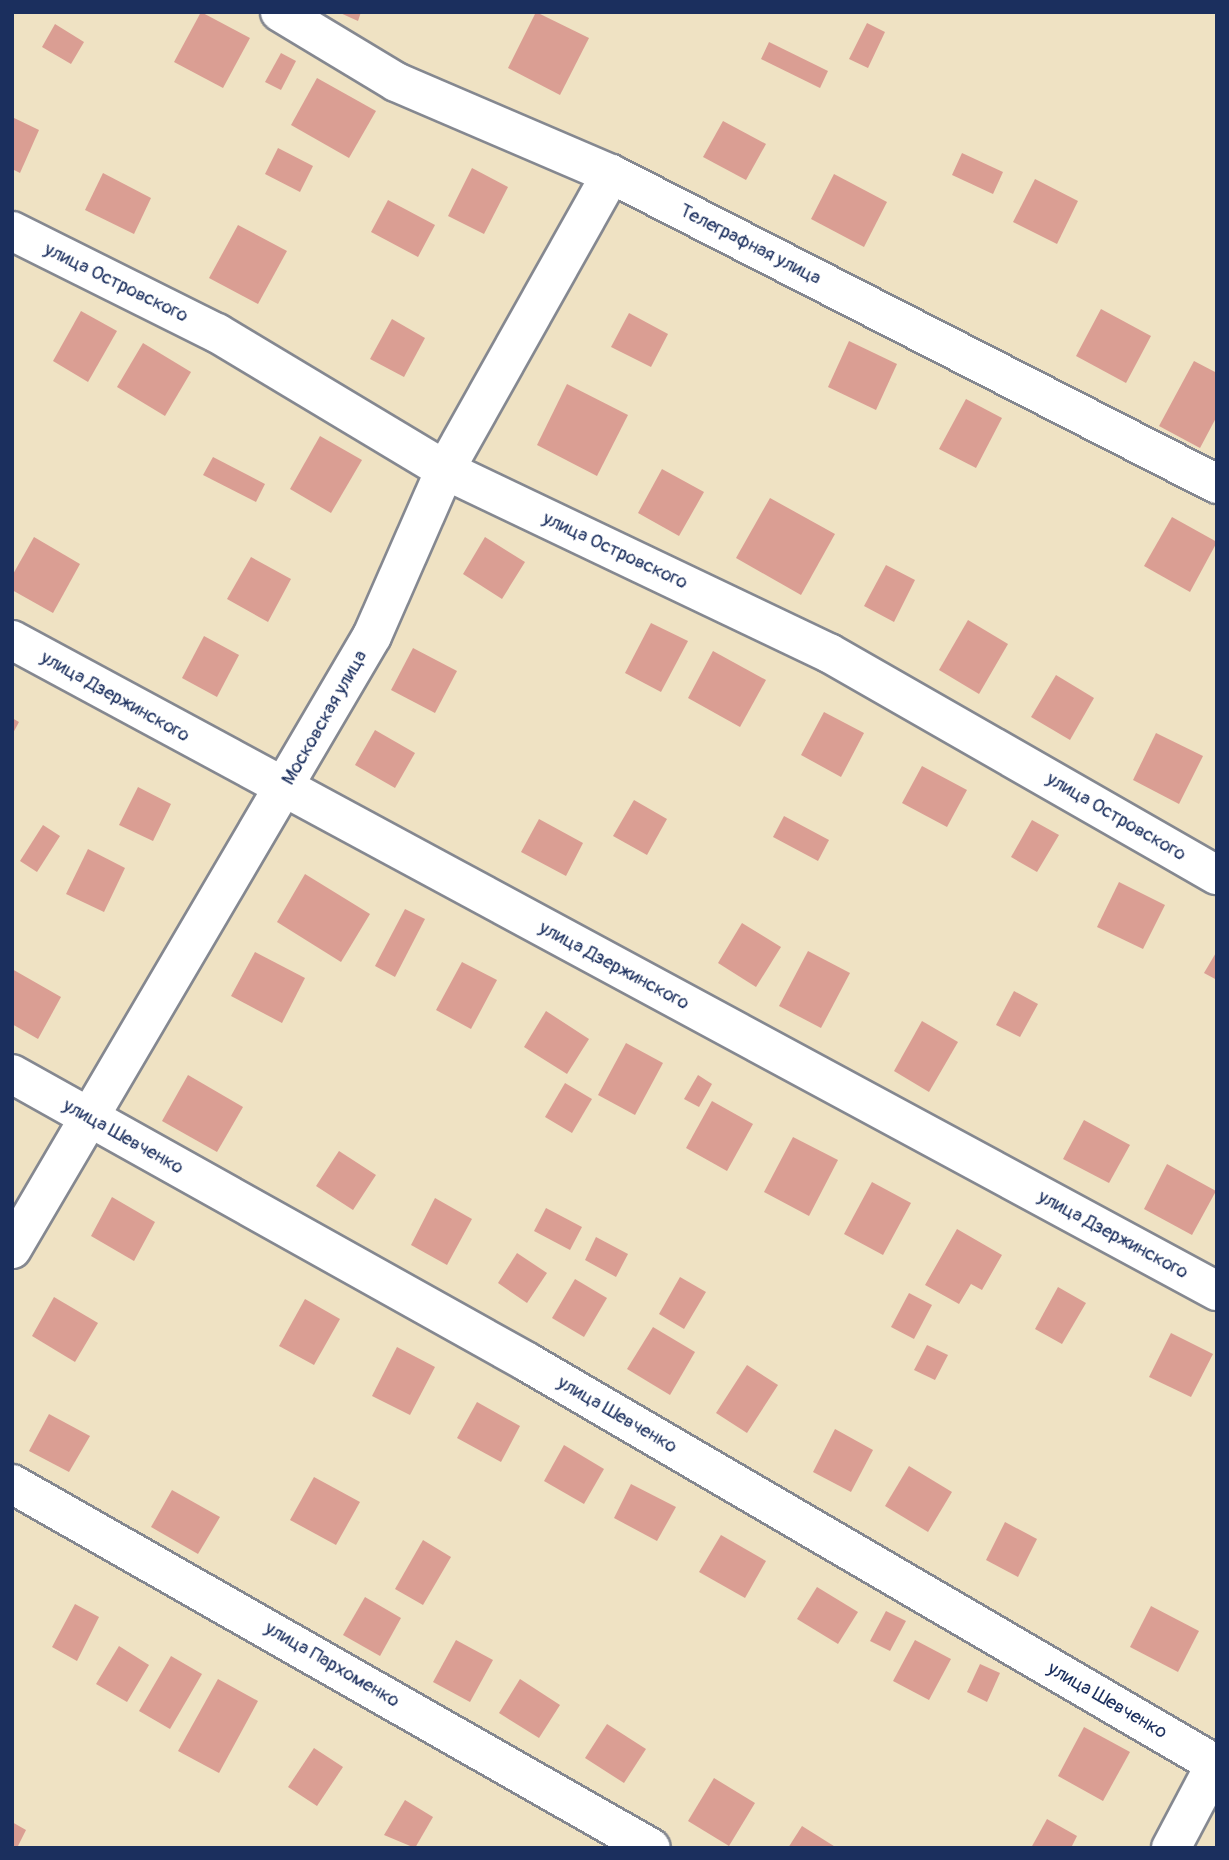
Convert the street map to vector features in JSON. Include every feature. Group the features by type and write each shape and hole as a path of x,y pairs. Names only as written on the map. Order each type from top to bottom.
{"street":[{"name":"Телеграфная улица","path":"280,12 396,82 611,174 1217,484"},
{"name":"Московская улица","path":"12,1249 372,636 445,470 611,174"},
{"name":"улица Островского","path":"12,231 217,333 445,470 829,653 1217,875"},
{"name":"улица Дзержинского","path":"12,640 1217,1291"},
{"name":"улица Шевченко","path":"12,1074 527,1362 1216,1763"},
{"name":"улица Пархоменко","path":"12,1484 651,1848"},
{"path":"1171,1848 1216,1763"}],"building":[{"path":"201,12 250,38 223,88 174,62"},
{"path":"338,12 361,12 358,21"},
{"path":"536,12 589,38 560,95 508,68"},
{"path":"867,23 885,32 868,68 849,59"},
{"path":"55,24 84,42 71,64 42,47"},
{"path":"769,42 828,71 820,88 761,59"},
{"path":"281,53 296,61 281,90 265,82"},
{"path":"317,78 376,111 349,158 291,125"},
{"path":"12,117 39,130 20,173 12,169"},
{"path":"723,121 766,144 746,180 703,157"},
{"path":"278,148 313,166 300,192 265,174"},
{"path":"962,153 1003,172 993,194 952,175"},
{"path":"472,168 508,187 484,234 448,216"},
{"path":"103,173 151,198 134,234 85,210"},
{"path":"834,174 887,202 864,247 811,219"},
{"path":"1035,179 1078,201 1057,244 1013,222"},
{"path":"388,200 435,225 418,257 371,232"},
{"path":"238,225 287,251 258,304 209,278"},
{"path":"1101,309 1151,336 1126,383 1076,356"},
{"path":"81,311 117,331 88,382 53,361"},
{"path":"629,313 668,334 651,367 611,347"},
{"path":"392,319 425,338 404,377 370,359"},
{"path":"849,341 897,364 876,410 828,387"},
{"path":"143,343 191,372 165,416 117,387"},
{"path":"1194,361 1217,373 1217,416 1200,448 1159,426"},
{"path":"567,384 628,415 597,476 537,445"},
{"path":"966,399 1002,418 976,468 939,449"},
{"path":"320,436 362,460 331,513 290,489"},
{"path":"213,457 265,484 256,502 203,475"},
{"path":"662,469 704,492 679,536 638,513"},
{"path":"770,498 835,534 801,595 736,558"},
{"path":"1172,517 1217,542 1190,592 1144,566"},
{"path":"34,537 80,564 53,613 12,590 12,576"},
{"path":"485,537 525,562 502,599 463,574"},
{"path":"251,557 291,579 268,622 227,599"},
{"path":"886,565 915,580 894,622 864,606"},
{"path":"968,620 1008,644 979,694 939,670"},
{"path":"651,623 688,641 661,692 625,673"},
{"path":"204,636 239,655 217,697 182,678"},
{"path":"413,648 457,671 435,713 391,690"},
{"path":"713,651 766,680 740,727 688,698"},
{"path":"1056,675 1094,698 1070,740 1031,717"},
{"path":"824,712 864,733 841,777 801,755"},
{"path":"12,718 19,722 12,735"},
{"path":"375,730 415,753 395,788 355,765"},
{"path":"1156,733 1203,756 1179,804 1133,780"},
{"path":"922,766 967,790 947,827 902,803"},
{"path":"138,787 171,804 153,841 119,825"},
{"path":"634,800 667,819 647,855 613,836"},
{"path":"784,816 829,840 818,861 773,837"},
{"path":"539,819 583,843 566,876 521,852"},
{"path":"1032,820 1059,835 1037,872 1011,857"},
{"path":"43,825 60,836 37,872 20,861"},
{"path":"88,849 125,868 104,912 66,894"},
{"path":"305,874 370,914 341,962 277,922"},
{"path":"1119,882 1165,905 1143,949 1097,927"},
{"path":"405,909 425,919 395,977 375,966"},
{"path":"742,923 781,947 756,987 718,963"},
{"path":"808,951 850,973 821,1028 779,1006"},
{"path":"1217,951 1217,980 1204,973"},
{"path":"255,952 305,978 282,1023 231,996"},
{"path":"462,962 497,980 471,1029 436,1010"},
{"path":"12,969 61,997 38,1039 12,1024"},
{"path":"1014,991 1038,1004 1020,1037 996,1025"},
{"path":"546,1011 589,1039 567,1074 524,1047"},
{"path":"922,1021 958,1042 929,1092 894,1071"},
{"path":"626,1043 663,1063 635,1115 598,1095"},
{"path":"188,1075 243,1107 217,1152 162,1121"},
{"path":"698,1075 712,1084 699,1107 684,1099"},
{"path":"565,1083 592,1099 572,1133 545,1117"},
{"path":"712,1101 753,1124 727,1171 686,1148"},
{"path":"1084,1120 1130,1145 1109,1183 1063,1159"},
{"path":"793,1137 838,1160 809,1216 764,1192"},
{"path":"339,1151 376,1175 353,1210 316,1186"},
{"path":"1167,1164 1216,1191 1192,1235 1144,1209"},
{"path":"872,1182 911,1203 883,1255 844,1234"},
{"path":"112,1197 155,1222 134,1261 91,1236"},
{"path":"435,1198 472,1219 447,1265 411,1245"},
{"path":"546,1208 582,1227 570,1250 534,1231"},
{"path":"957,1229 1002,1255 982,1290 971,1284 959,1304 925,1285"},
{"path":"596,1237 628,1254 616,1277 585,1260"},
{"path":"517,1253 547,1273 527,1303 498,1283"},
{"path":"680,1277 706,1292 684,1329 659,1314"},
{"path":"575,1279 607,1298 584,1337 552,1318"},
{"path":"1058,1287 1086,1303 1062,1344 1035,1329"},
{"path":"909,1293 932,1305 914,1339 891,1327"},
{"path":"54,1297 98,1323 75,1362 32,1336"},
{"path":"305,1299 340,1319 314,1365 279,1346"},
{"path":"653,1327 695,1352 670,1395 627,1369"},
{"path":"1171,1333 1213,1354 1191,1397 1149,1377"},
{"path":"927,1345 948,1355 935,1380 914,1370"},
{"path":"397,1347 435,1367 410,1415 372,1396"},
{"path":"747,1365 778,1385 747,1433 716,1413"},
{"path":"477,1402 520,1426 501,1462 457,1438"},
{"path":"49,1414 90,1436 69,1472 29,1451"},
{"path":"835,1429 873,1450 851,1492 813,1472"},
{"path":"564,1445 604,1469 584,1504 544,1481"},
{"path":"909,1466 952,1492 928,1532 885,1506"},
{"path":"314,1477 360,1502 336,1545 290,1520"},
{"path":"631,1484 676,1507 657,1541 614,1518"},
{"path":"172,1490 220,1517 198,1554 151,1527"},
{"path":"1005,1522 1037,1539 1018,1577 986,1560"},
{"path":"721,1535 766,1561 745,1598 699,1572"},
{"path":"423,1540 451,1557 423,1605 395,1589"},
{"path":"817,1587 858,1612 838,1644 797,1619"},
{"path":"365,1597 401,1618 380,1656 343,1635"},
{"path":"75,1604 99,1617 77,1661 52,1647"},
{"path":"1151,1606 1199,1631 1178,1672 1130,1647"},
{"path":"886,1611 906,1621 890,1651 870,1641"},
{"path":"456,1640 493,1660 470,1702 433,1682"},
{"path":"915,1640 951,1659 929,1700 893,1681"},
{"path":"119,1646 149,1665 127,1702 96,1684"},
{"path":"171,1656 202,1674 170,1729 139,1711"},
{"path":"980,1664 1000,1673 987,1702 967,1692"},
{"path":"218,1679 258,1701 219,1773 178,1751"},
{"path":"520,1679 560,1705 539,1738 499,1713"},
{"path":"607,1724 646,1749 624,1783 585,1758"},
{"path":"1084,1727 1130,1752 1103,1801 1058,1776"},
{"path":"314,1748 343,1767 317,1806 288,1787"},
{"path":"714,1778 755,1803 729,1846 688,1821"},
{"path":"405,1800 433,1817 415,1848 384,1835"},
{"path":"1047,1819 1077,1836 1071,1848 1031,1848"},
{"path":"12,1822 26,1830 17,1848 12,1848"},
{"path":"802,1826 837,1848 788,1848"}]}
